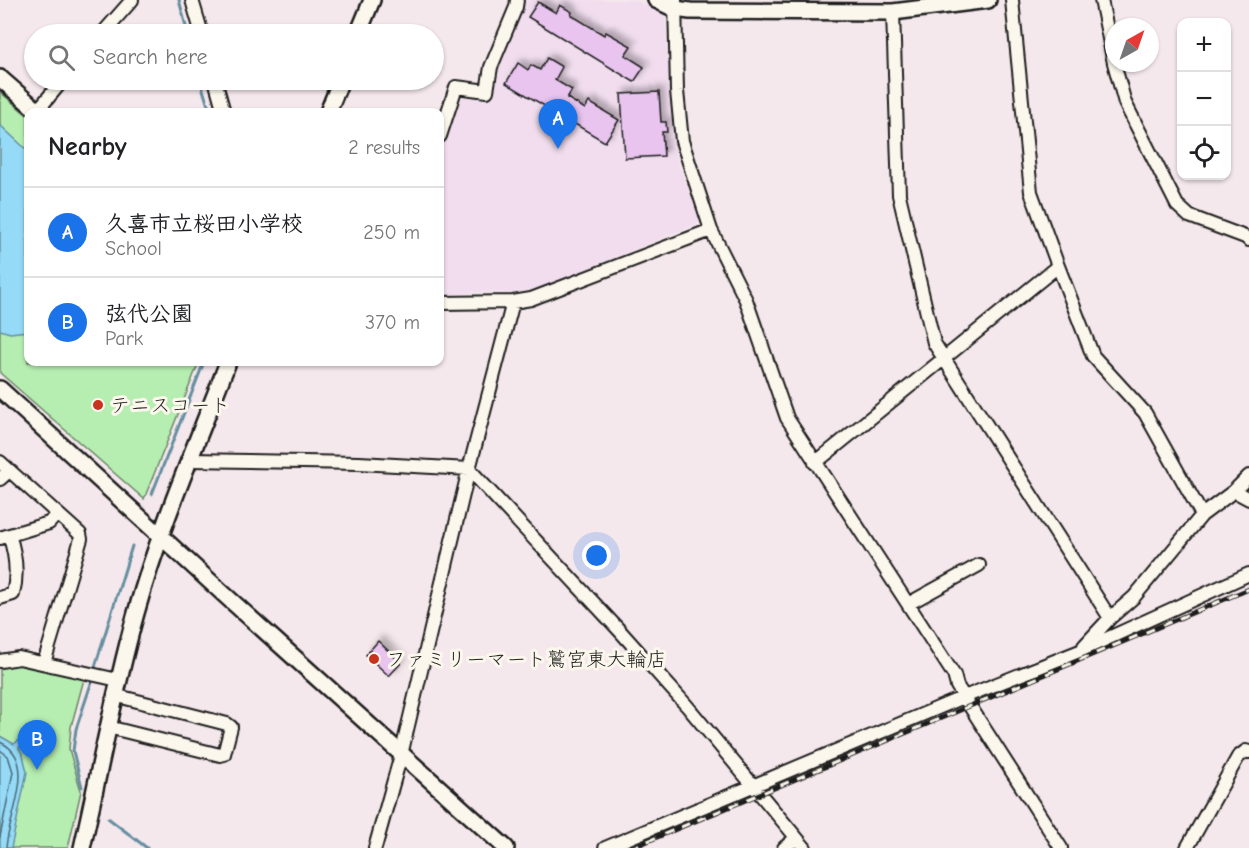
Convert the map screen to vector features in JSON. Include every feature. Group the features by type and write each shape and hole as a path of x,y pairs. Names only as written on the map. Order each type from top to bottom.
{"street":[{"path":"111,24 132,0"},
{"path":"192,0 199,24"},
{"path":"362,24 372,0"},
{"path":"444,124 456,87 487,91 491,67 517,0"},
{"path":"656,0 675,4 690,11 893,12 988,0"},
{"path":"1012,0 1031,192 1058,266 1093,356 1145,413 1202,515"},
{"path":"1101,0 1125,103 1177,205 1189,216 1249,240"},
{"path":"675,4 677,91 682,141 711,230 746,300 787,418 814,463 954,675 957,686 1061,848"},
{"path":"893,12 900,195 934,343 1110,618"},
{"path":"0,78 34,108"},
{"path":"41,108 55,90"},
{"path":"217,90 223,108"},
{"path":"330,108 337,90"},
{"path":"444,303 513,302 549,294 711,230"},
{"path":"814,463 1058,266"},
{"path":"375,848 401,755 469,469 513,302"},
{"path":"82,848 114,695 136,613 160,535 226,366"},
{"path":"0,389 506,848"},
{"path":"190,460 360,463 469,469 620,631 805,848"},
{"path":"3,471 80,534 81,539 44,663"},
{"path":"1080,651 1110,618 1134,597 1202,515 1234,491 1249,476"},
{"path":"1234,491 1249,499"},
{"path":"0,598 13,594 15,586 16,563 5,537 49,523 57,514"},
{"path":"908,604 979,565"},
{"path":"605,848 755,787 964,697 1080,651 1249,574"},
{"path":"0,661 15,657 118,680"},
{"path":"108,727 220,755 224,754 231,727 227,724 114,695"},
{"path":"1186,848 1238,756 1246,751 1249,752"},
{"path":"784,848 796,838"}],"shaded area":[{"path":"521,0 634,0 665,14 674,144 680,168 700,221 544,286 517,293 474,292 444,296 444,142 458,100 464,95 492,99 494,72"}],"green space":[{"path":"0,92 24,113 24,366 197,366 144,499 0,373"},
{"path":"15,662 84,679 71,727 69,749 81,791 68,848 0,848 0,667"}],"water":[{"path":"0,125 24,147 24,331 10,333 0,330"},
{"path":"0,736 14,744 19,740 22,744 19,748 27,772 11,848 0,848"}],"building":[{"path":"538,2 556,13 560,5 572,12 571,15 604,35 606,32 631,46 625,55 644,67 634,82 528,17"},
{"path":"547,58 562,67 555,80 572,90 567,98 585,109 589,102 619,120 605,142 506,83 518,63 528,70 531,65 540,70"},
{"path":"659,92 661,122 666,122 667,132 662,132 664,156 625,158 621,94"},
{"path":"378,641 401,663 389,676 366,655"}],"waterway":[{"path":"179,0 185,24"},
{"path":"203,90 209,108"},
{"path":"152,494 202,366"},
{"path":"95,667 132,546"},
{"path":"82,787 73,751 76,729 92,681"},
{"path":"108,818 147,848"}],"railway":[{"path":"631,848 1249,589"}],"place":[{"name":"久喜市立桜田小学校","path":"558,149"},
{"name":"テニスコート","path":"98,405"},
{"name":"ファミリーマート鷲宮東大輪店","path":"374,659"},
{"name":"弦代公園","path":"37,770"}]}
